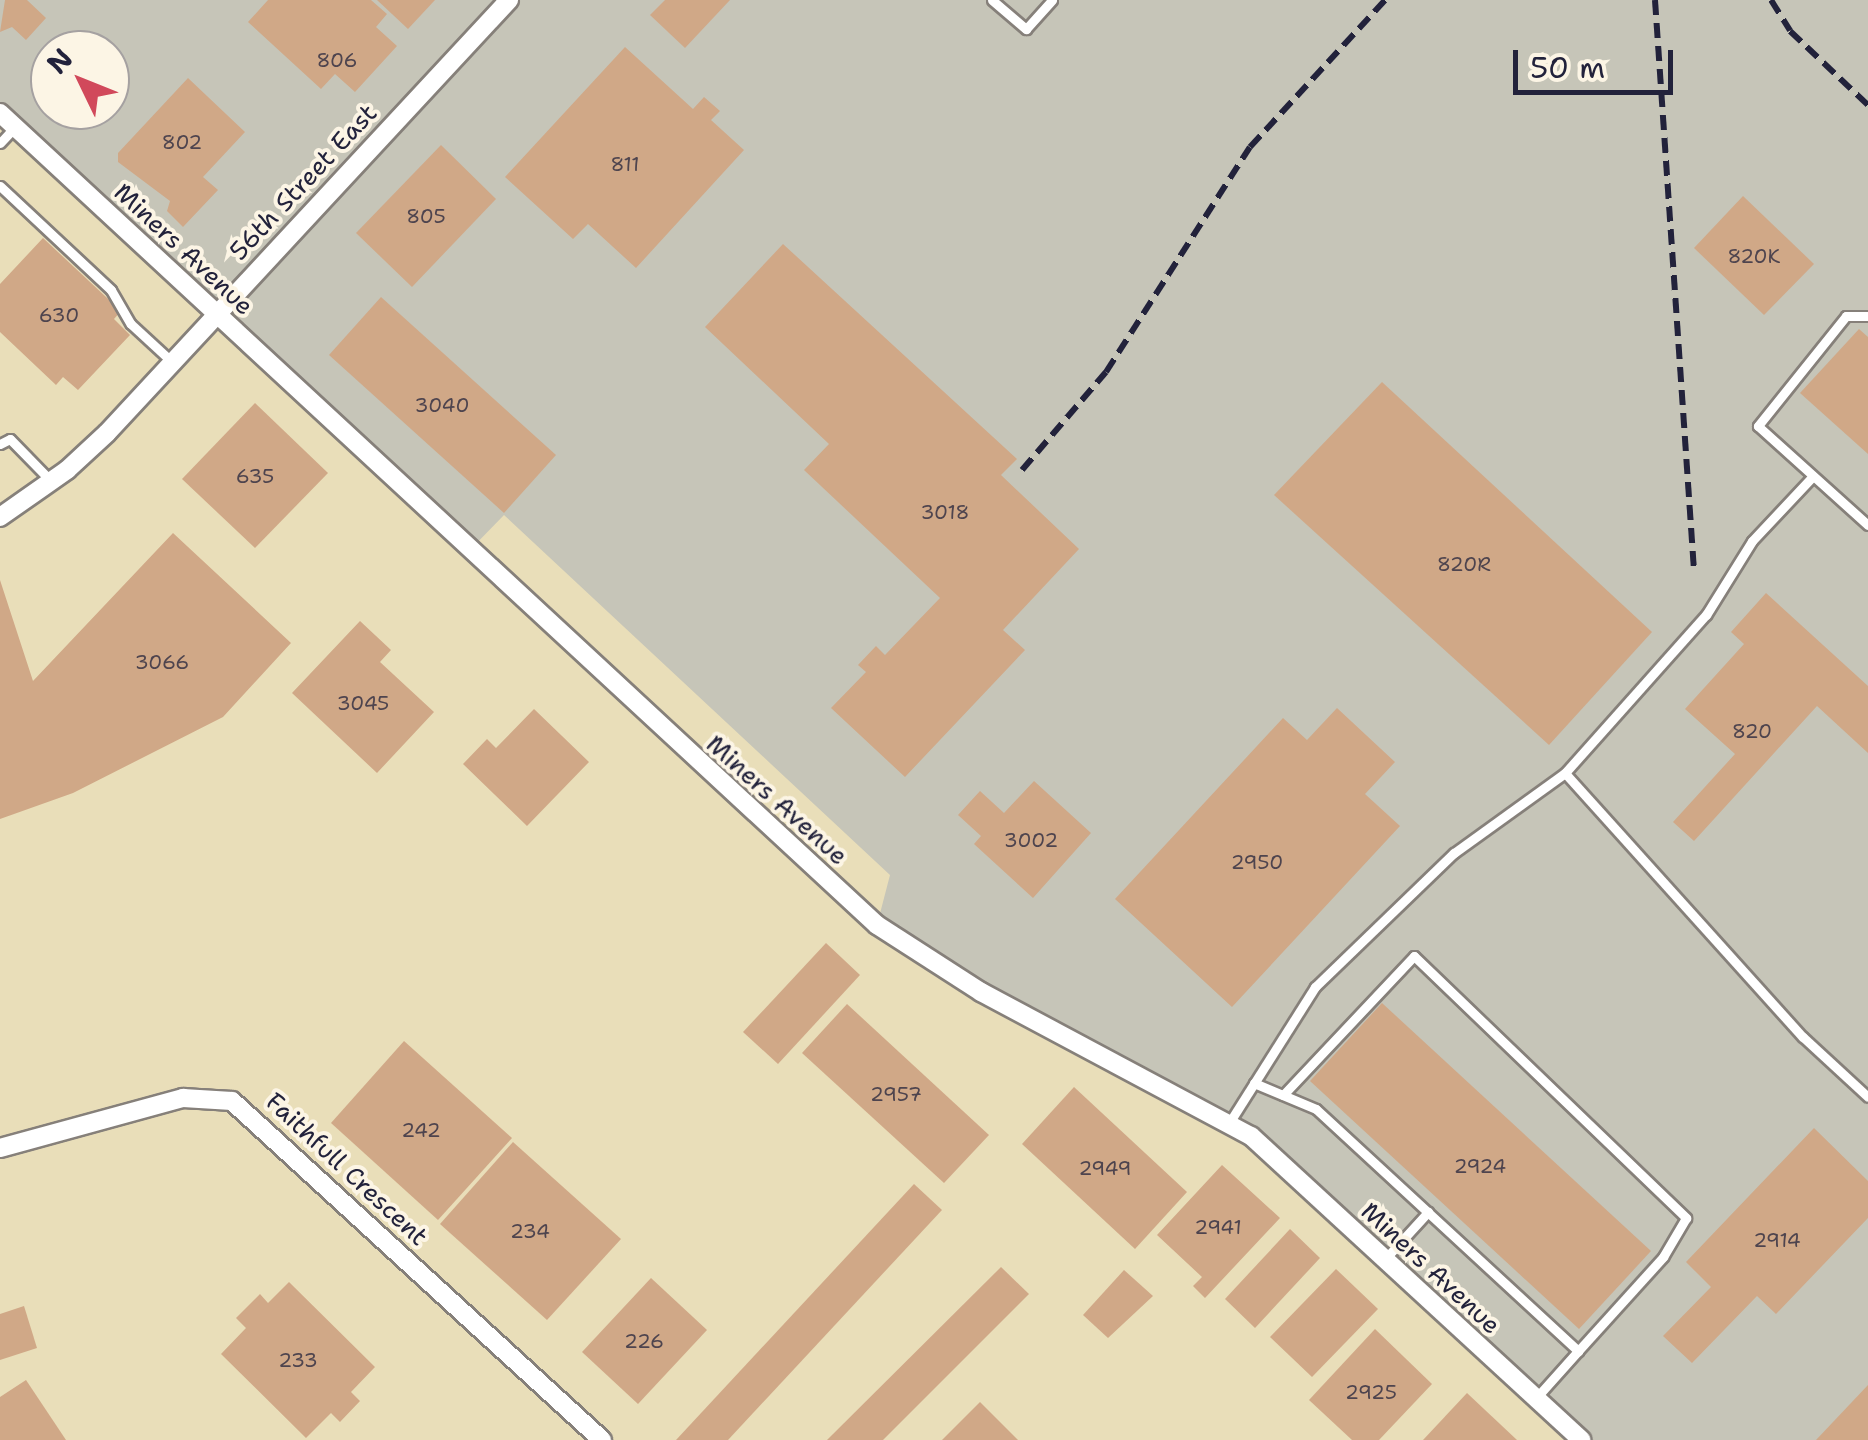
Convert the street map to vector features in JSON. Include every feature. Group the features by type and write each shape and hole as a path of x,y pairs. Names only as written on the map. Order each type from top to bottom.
{"street":[{"name":"56th Street East","path":"0,517 52,482 107,433 170,360 510,0"},
{"name":"Miners Avenue","path":"0,112 878,925 982,992 1229,1123 1582,1440"},
{"name":"Faithfull Crescent","path":"0,1148 184,1098 232,1100 602,1440"}],"lane":[{"path":"992,0 1026,29 1052,0"},
{"path":"0,144 16,127"},
{"path":"0,186 111,290 131,324 170,360"},
{"path":"1868,316 1846,316 1759,416 1764,433 1868,525"},
{"path":"0,444 10,439 52,482"},
{"path":"1229,1123 1315,987 1454,853 1565,773 1706,615 1752,541 1813,476"},
{"path":"1565,773 1803,1037 1868,1097"},
{"path":"1283,1095 1414,956 1686,1218 1663,1257 1536,1398"},
{"path":"1254,1084 1316,1109 1578,1351"},
{"path":"1386,1260 1428,1212"}],"shaded area":[{"path":"0,0 1868,0 1868,1440 1582,1440 1251,1136 877,925 890,875 504,515 468,552 0,113"}],"building":[{"path":"5,0 27,0 46,18 35,30 30,30 26,40 12,27 0,32"},
{"path":"268,0 371,0 387,14 376,27 397,46 355,92 335,74 321,89 248,22"},
{"path":"377,0 435,0 408,29"},
{"path":"665,0 730,0 685,48 650,15"},
{"path":"625,47 693,109 704,97 720,111 711,120 744,150 636,268 588,224 573,239 505,177"},
{"path":"188,78 245,132 203,177 218,190 183,227 167,211 170,201 118,162 118,153"},
{"path":"441,145 496,199 412,287 356,233"},
{"path":"1743,196 1814,264 1764,315 1694,248"},
{"path":"43,238 121,311 114,319 130,335 78,390 63,377 56,385 0,332 0,284"},
{"path":"783,244 1017,459 1001,475 1079,549 1003,630 1025,650 905,777 831,708 866,672 858,665 876,646 885,655 940,598 804,470 829,444 705,327"},
{"path":"381,297 556,455 504,513 329,355"},
{"path":"1859,329 1868,337 1868,454 1800,393"},
{"path":"1382,382 1652,632 1549,745 1274,495"},
{"path":"255,403 328,473 255,548 182,479"},
{"path":"173,533 291,643 223,717 73,793 0,819 0,580 33,681"},
{"path":"1766,593 1868,686 1868,753 1817,706 1694,841 1673,822 1735,754 1685,709 1744,644 1731,632"},
{"path":"360,621 391,650 380,662 434,712 377,773 292,693"},
{"path":"1337,708 1395,762 1365,794 1400,826 1232,1007 1115,899 1283,718 1307,740"},
{"path":"534,709 589,762 527,826 463,764 487,739 496,748"},
{"path":"1034,781 1091,833 1033,898 974,844 981,836 958,815 980,791 1004,813"},
{"path":"826,943 860,975 778,1064 743,1032"},
{"path":"1382,1003 1651,1251 1579,1329 1310,1081"},
{"path":"847,1004 989,1135 944,1183 802,1053"},
{"path":"404,1041 512,1138 438,1220 331,1123"},
{"path":"1074,1087 1187,1192 1135,1249 1022,1144"},
{"path":"1814,1128 1868,1181 1868,1218 1776,1314 1757,1296 1692,1363 1663,1336 1711,1287 1686,1262"},
{"path":"513,1142 621,1239 547,1320 440,1224"},
{"path":"1222,1165 1280,1218 1205,1298 1193,1286 1202,1277 1157,1235"},
{"path":"914,1184 942,1210 728,1440 676,1440"},
{"path":"1290,1229 1320,1258 1255,1328 1225,1299"},
{"path":"1001,1267 1029,1294 883,1440 827,1440"},
{"path":"1336,1269 1378,1309 1312,1377 1270,1337"},
{"path":"1124,1270 1153,1296 1108,1338 1083,1315"},
{"path":"651,1278 707,1330 638,1404 582,1352"},
{"path":"289,1282 375,1367 351,1392 360,1401 340,1422 331,1413 306,1438 221,1354 246,1328 236,1318 260,1294 268,1303"},
{"path":"24,1306 37,1348 0,1360 0,1314"},
{"path":"1375,1329 1432,1384 1379,1440 1352,1440 1309,1400"},
{"path":"26,1380 66,1440 0,1440 0,1397"},
{"path":"1868,1385 1868,1440 1816,1440"},
{"path":"1467,1393 1517,1440 1423,1440"},
{"path":"980,1402 1018,1440 942,1440"}],"railway":[{"path":"1022,470 1106,372 1250,147 1385,0"},
{"path":"1655,0 1694,571"},
{"path":"1771,0 1790,31 1868,105"}]}
